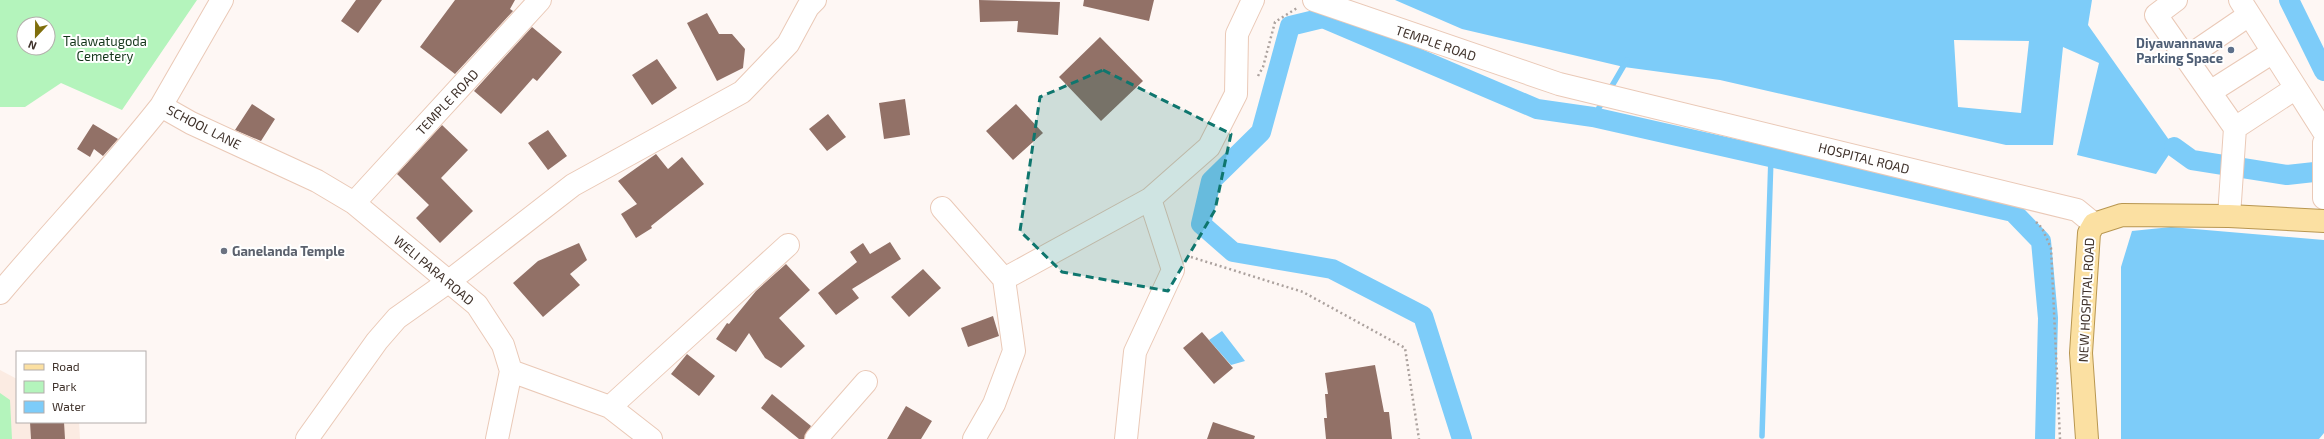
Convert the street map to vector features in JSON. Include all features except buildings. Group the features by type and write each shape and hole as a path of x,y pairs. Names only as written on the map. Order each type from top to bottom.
{"main road":[{"name":"NEW HOSPITAL ROAD","path":"2087,439 2081,353 2089,233 2094,224 2122,215 2229,216 2324,221"}],"street":[{"name":"SCHOOL LANE","path":"222,0 162,106 191,123 317,181 354,203"},
{"name":"TEMPLE ROAD","path":"354,203 540,0"},
{"path":"1004,279 1150,199 1209,147 1236,94 1236,34 1253,0"},
{"path":"2176,0 2156,15 2235,128 2229,216"},
{"path":"307,439 377,341 397,318 448,282 573,184 742,92 788,44 810,2"},
{"name":"TEMPLE ROAD","path":"1306,3 1559,84 1629,102"},
{"path":"2186,58 2245,7 2324,132"},
{"path":"2210,92 2273,52"},
{"path":"2235,128 2296,88"},
{"name":"HOSPITAL ROAD","path":"1629,102 2077,210 2094,224"},
{"path":"0,293 36,249 115,165 162,106"},
{"path":"2323,150 2323,194"},
{"path":"1126,439 1136,352 1173,270 1150,199"},
{"name":"WELI PARA ROAD","path":"354,203 476,305 503,345 511,371 497,439"},
{"path":"942,208 1004,279 1014,351 994,404 974,439"},
{"path":"610,407 788,245"},
{"path":"511,371 610,407 651,439"},
{"path":"816,439 866,382"}],"path":[{"path":"1256,80 1263,67 1275,22 1306,3"},
{"path":"2033,219 2042,228 2051,248 2060,439"},
{"path":"1189,252 1192,258 1303,292 1404,348 1419,439"}],"highlighted area":[{"path":"1103,70 1231,134 1215,210 1168,291 1062,272 1020,231 1040,97"}],"shaded area":[{"path":"0,370 16,378 16,423 79,423 80,439 0,439"}],"green space":[{"name":"Talawatugoda Cemetery","path":"0,0 197,0 122,110 61,83 25,107 0,107"},
{"path":"0,393 10,400 12,439 0,439"}],"water":[{"path":"1395,0 2092,0 2088,25 2174,147 2156,174 2077,155 2099,63 2063,47 2053,145 2006,145 1720,80 1624,67 1462,29","holes":["1954,40 2029,41 2021,113 1958,107"]},
{"path":"2171,227 2324,240 2324,433 2319,439 2121,439 2121,267 2132,231"},
{"path":"1222,331 1245,361 1231,365 1209,340"}],"waterway":[{"path":"2289,0 2324,71"},
{"path":"1462,439 1423,316 1332,269 1233,252 1201,224 1211,181 1261,132 1290,26 1323,18 1537,109 1593,117 2013,212 2041,241 2048,318 2045,439"},
{"path":"1609,91 1627,60"},
{"path":"1593,117 1604,100"},
{"path":"2174,147 2192,160 2287,175 2324,171"},
{"path":"1762,436 1771,157"}],"place":[{"name":"Diyawannawa Parking Space","path":"2231,50"},
{"name":"Ganelanda Temple","path":"224,251"}]}
